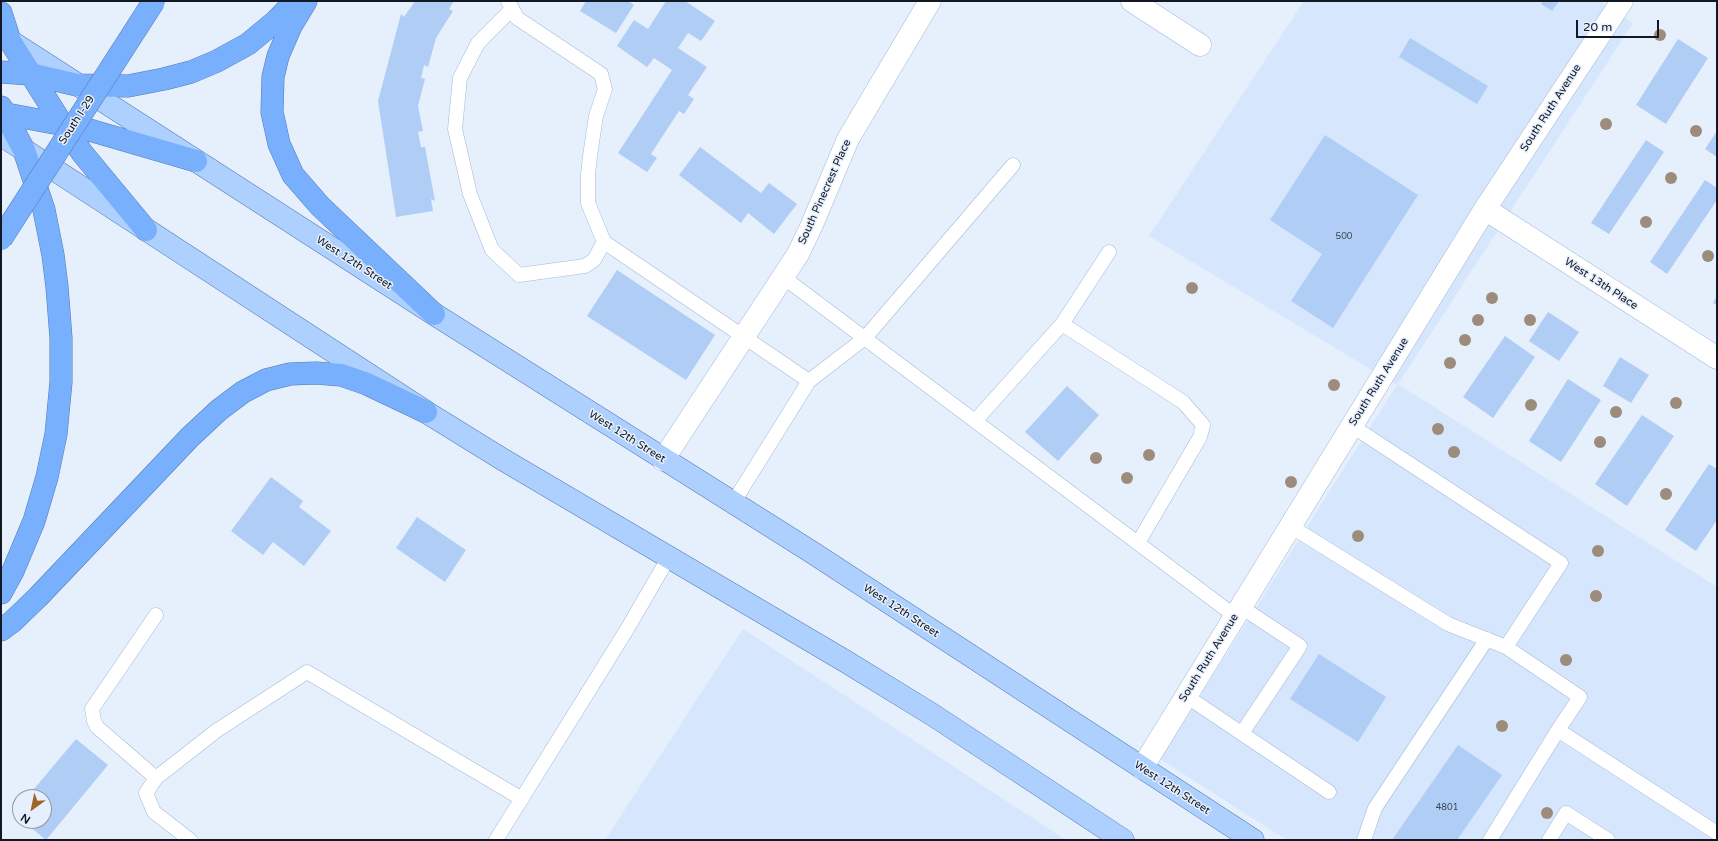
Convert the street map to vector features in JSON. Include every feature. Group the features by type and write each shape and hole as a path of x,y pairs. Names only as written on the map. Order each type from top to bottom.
{"highway":[{"name":"South I-29","path":"1,239 154,1"},
{"path":"1,72 30,74 77,85 128,86 191,72 217,61 248,44 295,1"},
{"path":"306,1 291,26 280,50 273,78 272,112 279,144 293,174 320,206 434,314"},
{"path":"1,13 6,39 62,124 83,154 146,230"},
{"path":"2,111 86,129 196,161"},
{"path":"1,593 13,571 34,521 47,478 56,434 61,382 61,338 57,287 53,255 44,210 24,150 2,111"},
{"path":"1,630 12,622 38,597 190,437 219,410 243,392 266,380 290,374 316,373 341,375 367,384 426,412"}],"main road":[{"name":"West 12th Street","path":"6,39 434,314 816,556 1253,840"},
{"path":"1,135 426,412 502,459 933,715 1123,840"}],"street":[{"name":"South Pinecrest Place","path":"663,460 798,254 848,139 930,1"},
{"path":"1132,1 1200,45"},
{"name":"South Ruth Avenue","path":"1142,768 1485,209 1622,1"},
{"name":"West 13th Place","path":"1485,209 1717,358"}],"lane":[{"path":"604,242 594,260 585,266 519,275 492,250 483,229 470,194 455,130 460,78 478,43 510,5 517,18 601,74 605,89 596,116 591,149 588,175 588,203 604,242 809,381"},
{"path":"733,503 809,381 865,338 1013,165"},
{"path":"975,421 1062,324 1109,252"},
{"path":"783,277 1138,543 1238,612 1300,646 1242,734"},
{"path":"1062,324 1184,402 1203,425 1200,437 1138,543"},
{"path":"1352,426 1561,562 1506,647"},
{"path":"1290,526 1448,624 1506,647 1580,697 1490,840"},
{"path":"496,840 626,630 669,557"},
{"path":"156,615 92,709 97,728 156,778"},
{"path":"1364,840 1375,808 1487,639"},
{"path":"190,840 154,812 146,793 156,778 216,731 307,672 522,799"},
{"path":"1186,696 1329,792"},
{"path":"1558,730 1717,834"},
{"path":"1549,840 1566,813 1608,840"}],"shaded area":[{"path":"1304,1 1599,1 1633,23 1398,384 1717,587 1717,840 1287,840 1160,759 1397,385 1149,236"},
{"path":"743,629 1066,840 605,840"}],"building":[{"path":"415,1 454,1 449,9 453,11 436,38 428,67 424,65 421,78 425,79 418,106 423,131 418,132 421,147 425,147 435,201 431,199 433,211 396,217 378,101 401,14 404,17"},
{"path":"586,1 628,1 634,5 616,33 580,11"},
{"path":"666,1 685,1 715,21 701,41 688,33 678,48 707,67 688,95 694,99 684,114 679,111 651,154 657,158 647,172 618,153 672,70 654,58 647,67 617,46 634,20 648,29"},
{"path":"1543,1 1559,1 1552,11 1541,4"},
{"path":"1410,38 1488,86 1477,104 1399,57"},
{"path":"1678,39 1708,58 1666,124 1636,105"},
{"path":"1717,131 1717,157 1705,149"},
{"path":"1325,135 1418,195 1333,328 1291,301 1322,254 1270,220"},
{"path":"1646,140 1664,152 1609,234 1591,223"},
{"path":"700,147 761,193 769,183 797,204 774,234 748,213 741,223 679,175"},
{"path":"1705,180 1717,188 1717,200 1667,274 1650,262"},
{"path":"617,270 715,335 686,380 587,316"},
{"path":"1717,296 1717,305 1713,303"},
{"path":"1548,312 1579,332 1559,361 1529,341"},
{"path":"1505,336 1535,357 1493,418 1463,397"},
{"path":"1620,357 1649,375 1631,403 1603,386"},
{"path":"1568,379 1601,400 1561,462 1529,441"},
{"path":"1067,386 1099,415 1058,461 1025,432"},
{"path":"1642,415 1674,436 1627,506 1595,484"},
{"path":"1709,464 1717,469 1717,520 1696,551 1665,530"},
{"path":"271,477 303,501 299,507 331,531 304,566 273,542 263,555 231,531"},
{"path":"417,517 466,550 445,582 396,548"},
{"path":"1319,654 1386,697 1358,742 1290,699"},
{"path":"76,739 108,765 46,840 33,829 52,829 52,789 34,789"},
{"path":"1458,745 1502,775 1457,840 1392,840"}]}
